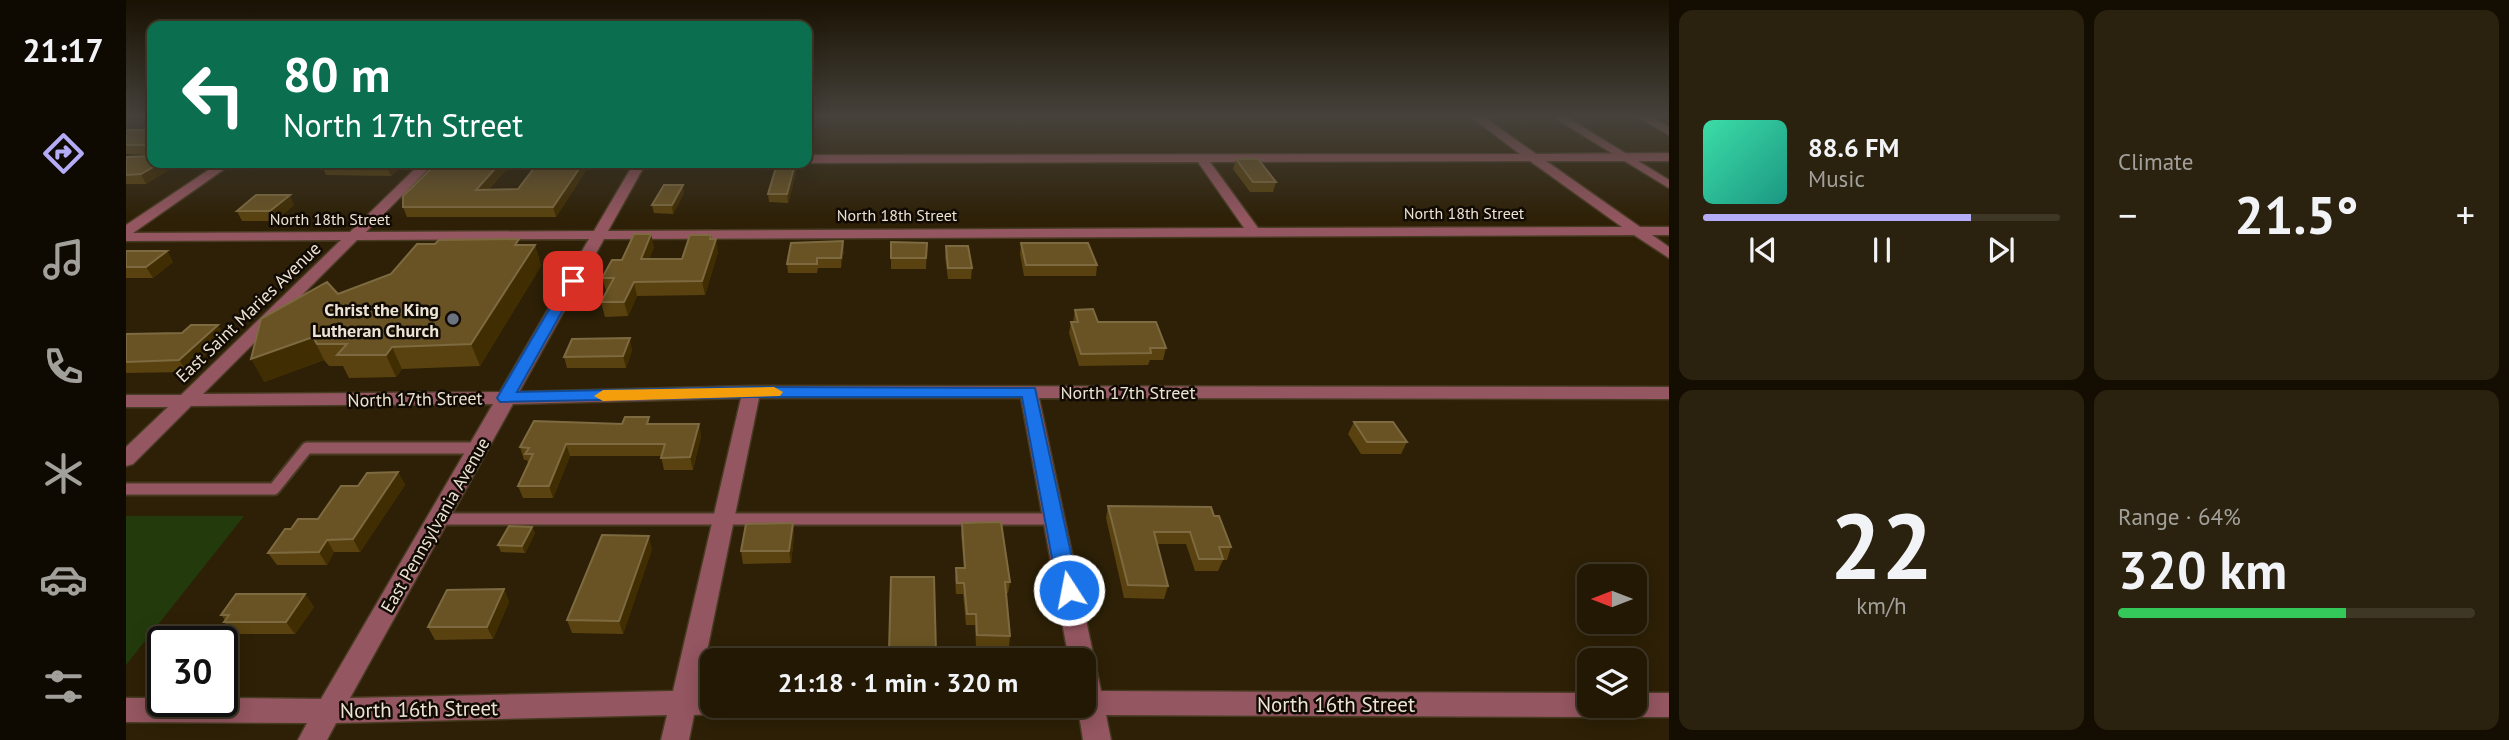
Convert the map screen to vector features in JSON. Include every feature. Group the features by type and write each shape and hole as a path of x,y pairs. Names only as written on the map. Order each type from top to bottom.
{"street":[{"path":"1523,151 1669,254"},
{"path":"1201,157 1252,230"},
{"path":"812,159 1669,157"},
{"path":"126,231 220,168"},
{"name":"East Saint Maries Avenue","path":"126,459 423,168"},
{"name":"East Pennsylvania Avenue","path":"312,740 637,168"},
{"name":"North 18th Street","path":"126,237 1669,230"},
{"path":"675,740 751,392"},
{"name":"North 17th Street","path":"126,401 506,398 751,392 1669,393"},
{"path":"1029,392 1080,648"},
{"name":"North 16th Street","path":"126,710 329,711 700,702"},
{"name":"North 16th Street","path":"1096,704 1577,705"},
{"path":"1647,705 1669,705"},
{"path":"1091,718 1097,740"}],"lane":[{"path":"1615,151 1669,184"},
{"path":"126,489 274,489 307,448 479,448"},
{"path":"438,520 1055,520"}],"green space":[{"path":"126,516 244,516 157,626 147,626 147,638 126,665"}],"building":[{"path":"147,156 147,168 151,168 141,174 126,175 126,157"},
{"path":"1236,159 1258,159 1276,182 1253,182"},
{"path":"432,168 496,168 476,190 518,189 534,168 580,168 553,207 403,207 403,196"},
{"path":"776,168 794,168 787,194 768,194"},
{"path":"664,185 683,185 672,205 652,205"},
{"path":"256,195 290,195 270,211 237,211"},
{"path":"634,234 651,234 641,259 682,259 690,235 711,235 710,239 716,239 702,281 634,282 624,302 601,302 614,278 602,278 612,260 622,260"},
{"path":"519,239 515,245 535,245 471,344 392,347 386,355 337,355 347,344 317,344 313,337 251,359 261,319 327,282 338,294 391,274 417,244 435,244 439,240"},
{"path":"843,241 841,258 817,258 817,264 787,264 791,243"},
{"path":"891,242 927,243 926,258 891,258"},
{"path":"1021,243 1088,243 1097,265 1026,265"},
{"path":"946,246 968,246 972,268 948,268"},
{"path":"126,251 167,251 146,267 126,267"},
{"path":"1093,309 1098,322 1156,322 1166,348 1150,348 1151,353 1081,354 1071,322 1078,322 1075,310"},
{"path":"191,325 218,325 179,360 126,362 126,334 182,333"},
{"path":"630,338 623,356 564,357 572,339"},
{"path":"625,417 649,417 647,424 699,424 690,457 661,458 665,444 566,444 549,486 518,486 533,454 525,454 529,448 520,447 534,421 622,424"},
{"path":"1354,422 1393,422 1407,442 1367,442"},
{"path":"398,472 353,539 327,540 319,552 268,553 285,529 291,529 298,519 318,519 341,486 358,486 367,473"},
{"path":"1108,506 1211,507 1214,516 1219,516 1231,547 1219,547 1223,559 1199,559 1190,532 1154,532 1168,586 1128,585"},
{"path":"1001,522 1010,582 1005,582 1010,636 977,635 976,614 967,614 964,583 957,583 956,568 965,568 962,523"},
{"path":"793,523 789,551 741,551 746,524"},
{"path":"509,526 532,527 522,546 498,545"},
{"path":"602,535 649,536 619,621 567,620"},
{"path":"891,577 934,577 936,648 889,648"},
{"path":"504,589 487,627 428,627 447,590"},
{"path":"236,594 305,594 286,622 224,622 229,615 221,615"}],"slow traffic":[{"path":"603,396 774,392"}],"place":[{"name":"Christ the King Lutheran Church","path":"453,319"}],"route":[{"path":"573,281 506,398 751,392 1029,392 1069,590"}]}
